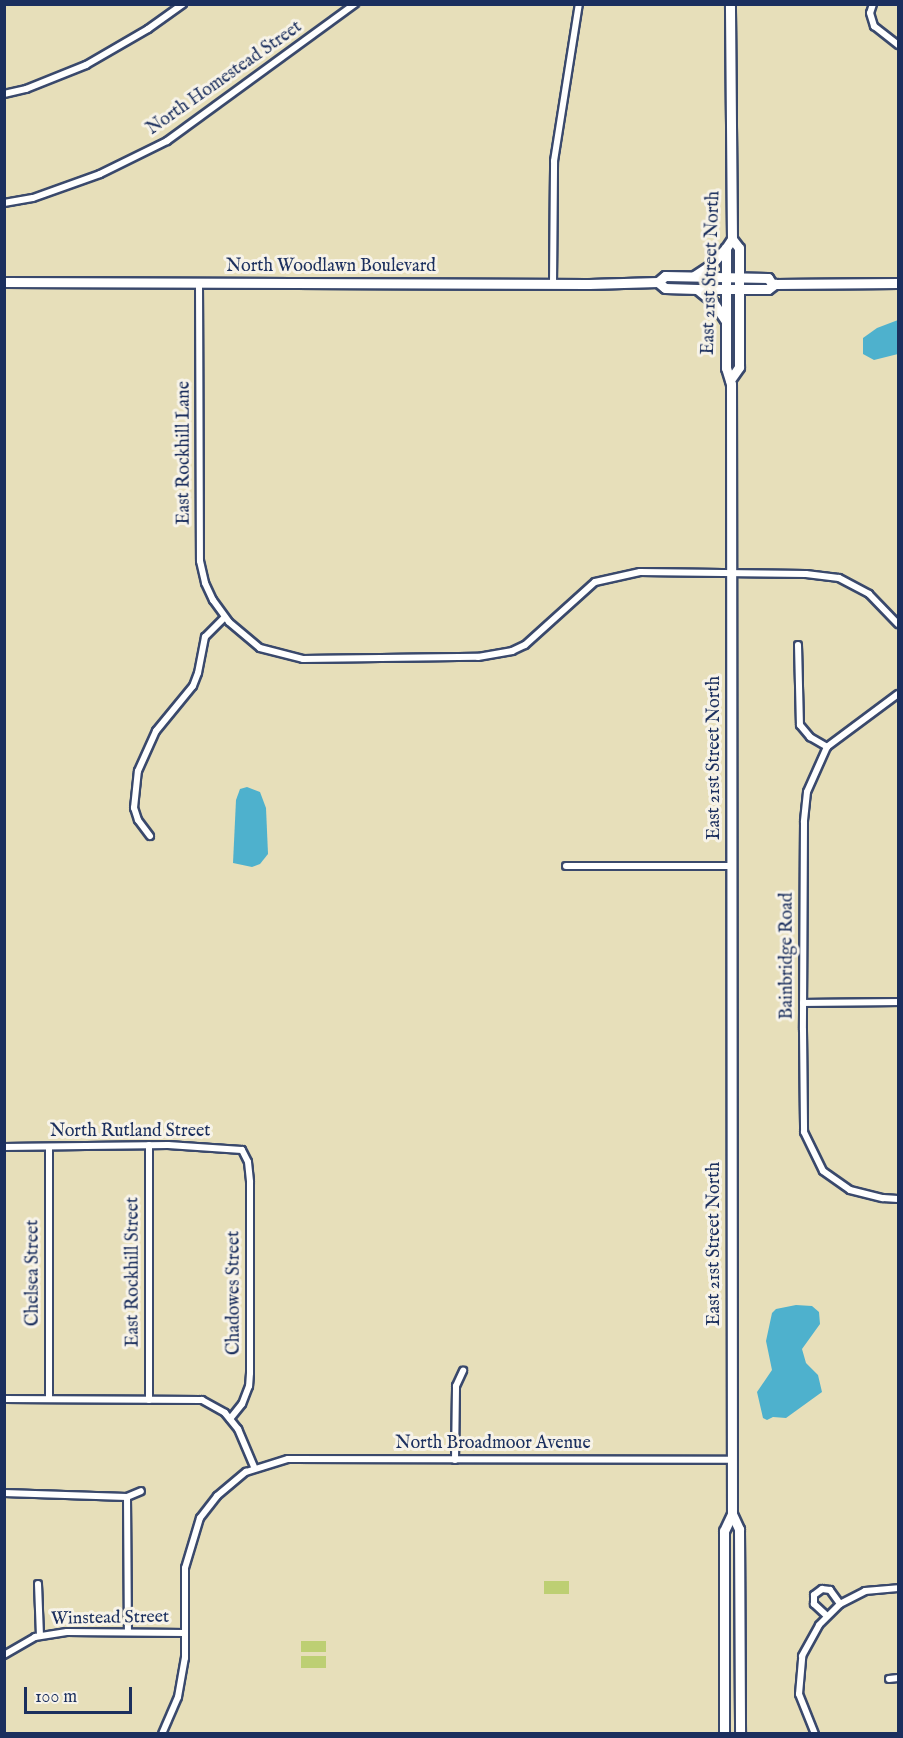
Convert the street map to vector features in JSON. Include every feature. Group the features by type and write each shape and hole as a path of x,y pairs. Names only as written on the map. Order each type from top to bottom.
{"main road":[{"name":"East 21st Street North","path":"730,4 732,239 726,248 726,368 730,380 732,1514 739,1529 740,1734"},
{"path":"730,380 739,367 739,248 732,239"},
{"path":"694,276 711,265 726,248"},
{"name":"North Woodlawn Boulevard","path":"4,282 553,284 658,282 665,276 694,276 768,278 772,284"},
{"name":"North Woodlawn Boulevard","path":"658,282 665,288 697,289 768,289 772,284"},
{"name":"North Woodlawn Boulevard","path":"772,284 898,283"},
{"path":"697,289 713,302 726,323"},
{"name":"East 21st Street North","path":"724,1734 724,1531 732,1514"}],"street":[{"path":"4,94 26,89 86,65 148,29 183,4"},
{"name":"North Homestead Street","path":"4,203 33,198 100,174 167,141 355,4"},
{"path":"553,284 554,161 579,4"},
{"path":"873,4 870,14 874,26 898,45"},
{"name":"East Rockhill Lane","path":"199,283 200,561 205,583 225,617 260,648 303,659 478,657 512,651 525,645 595,582 640,572 806,574 839,578 870,594 898,624"},
{"path":"150,836 138,820 134,808 138,771 156,731 193,686 205,638 225,617"},
{"path":"798,645 797,685 800,726 810,737 827,747"},
{"name":"Bainbridge Road","path":"898,694 827,747 807,792 804,822 803,1003 804,1132 823,1171 850,1190 898,1199"},
{"path":"566,866 732,866"},
{"path":"803,1003 898,1002"},
{"name":"North Rutland Street","path":"4,1148 149,1145 217,1147 242,1150 248,1162"},
{"name":"East Rockhill Street","path":"149,1145 149,1400"},
{"name":"Chelsea Street","path":"49,1147 49,1399"},
{"name":"Chadowes Street","path":"230,1419 242,1404 249,1380 250,1182 248,1162"},
{"path":"455,1460 456,1386 464,1371"},
{"path":"4,1399 202,1400 225,1413 238,1429 255,1469 246,1472 217,1496 200,1518 185,1568 185,1658 178,1697 162,1734"},
{"name":"North Broadmoor Avenue","path":"255,1469 288,1460 732,1460"},
{"path":"4,1493 127,1497 141,1491"},
{"path":"127,1497 128,1632"},
{"path":"38,1584 40,1636"},
{"path":"815,1734 799,1694 802,1656 819,1625 840,1604 865,1591 898,1588"},
{"path":"827,1616 814,1604 814,1595 822,1589 830,1590 840,1604"},
{"name":"Winstead Street","path":"4,1655 40,1636 67,1632 185,1633"},
{"path":"889,1679 898,1678"}],"green space":[{"path":"544,1581 569,1581 569,1594 544,1594"},
{"path":"301,1641 326,1641 326,1652 301,1652"},
{"path":"301,1656 326,1656 326,1668 301,1668"}],"water":[{"path":"898,320 898,354 874,360 863,354 863,338 877,328"},
{"path":"247,787 260,792 266,808 268,854 260,864 252,867 233,863 236,800 240,789"},
{"path":"796,1305 812,1306 819,1312 820,1324 802,1349 806,1363 818,1375 822,1392 786,1418 773,1417 767,1420 763,1418 757,1392 772,1370 766,1341 772,1313 776,1309"}]}
